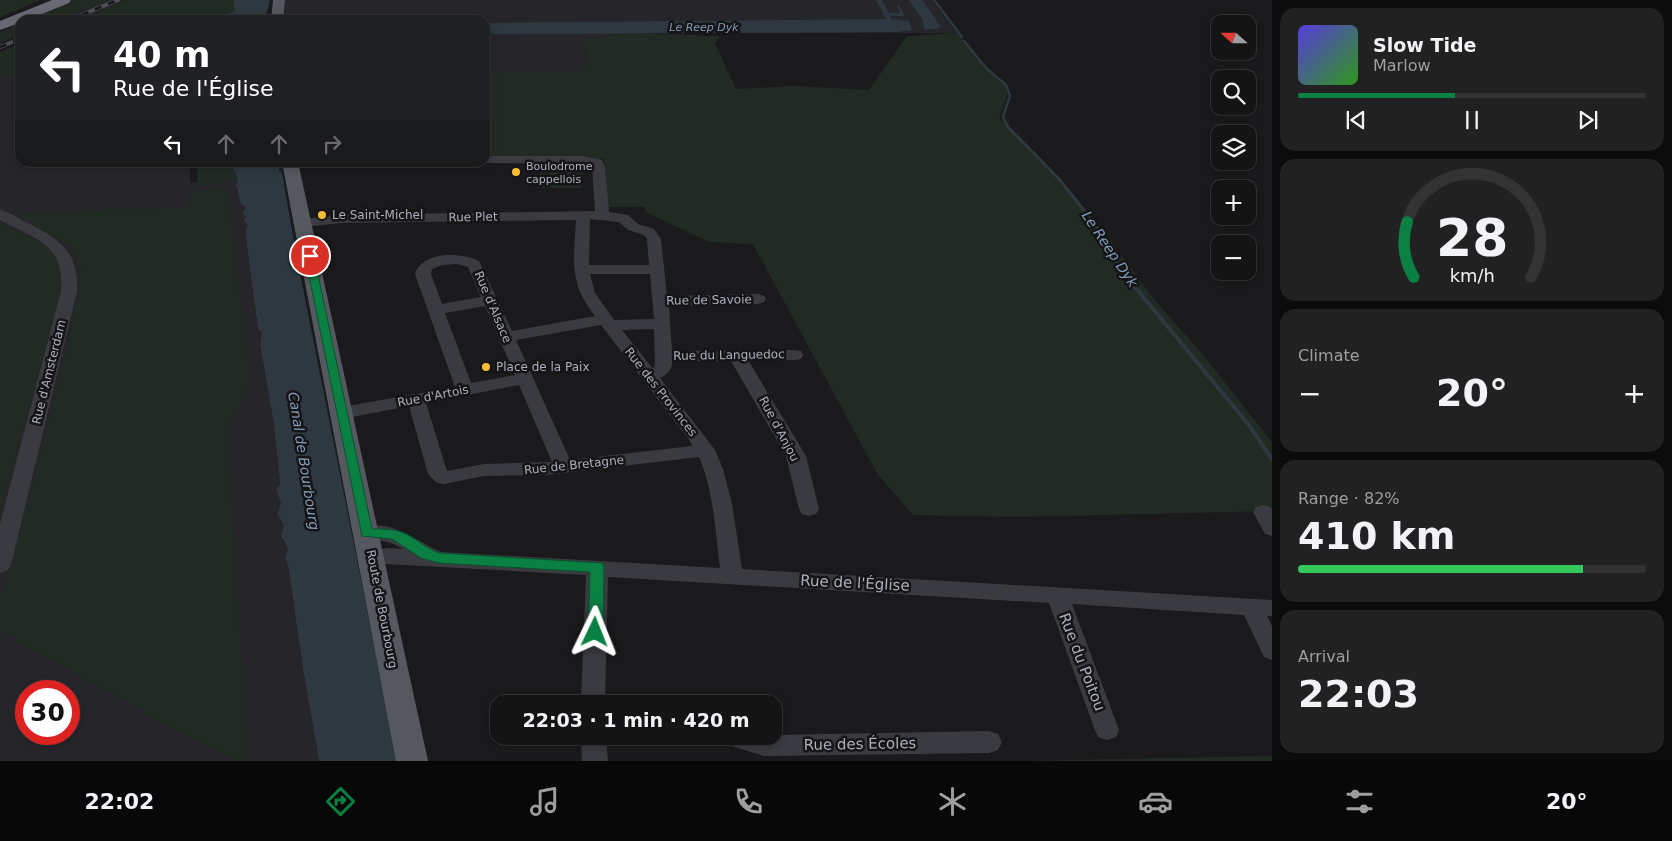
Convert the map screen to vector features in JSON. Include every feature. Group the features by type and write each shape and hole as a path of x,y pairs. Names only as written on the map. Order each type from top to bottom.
{"highway":[{"path":"0,20 50,0"},
{"path":"27,15 64,0"},
{"path":"0,26 15,20"}],"main road":[{"path":"278,15 279,0"},
{"name":"Route de Bourbourg","path":"291,167 412,761"}],"street":[{"path":"490,160 582,160 597,163 600,167 602,215"},
{"name":"Rue d'Amsterdam","path":"0,214 56,247 69,264 72,276 0,565"},
{"name":"Rue Plet","path":"302,223 361,219 602,215 622,217 631,226 648,232 654,237 657,269"},
{"name":"Rue des Provinces","path":"583,216 582,270 586,291 607,322 706,450 718,486 732,575"},
{"name":"Rue d'Alsace","path":"436,310 423,274 424,269 430,264 440,261 467,261 474,264 564,467"},
{"path":"582,270 657,269 663,356 662,369 649,376"},
{"name":"Rue de Savoie","path":"660,301 758,299"},
{"path":"465,390 436,310 490,300"},
{"path":"505,337 607,322 661,324"},
{"name":"Rue du Languedoc","path":"663,356 795,354"},
{"name":"Rue d'Anjou","path":"736,355 776,418 796,456 809,509"},
{"name":"Rue d'Artois","path":"342,414 524,379"},
{"name":"Rue de Bretagne","path":"416,400 438,474 444,478 484,470 539,470 706,450"},
{"name":"Rue de l'Église","path":"366,533 393,534 403,538 426,554 439,558"},
{"name":"Rue de l'Église","path":"371,558 384,556 439,558 1262,607"},
{"path":"593,695 597,567"},
{"name":"Rue du Poitou","path":"1057,595 1108,730"},
{"path":"1262,607 1272,651"},
{"name":"Rue des Écoles","path":"782,745 989,742"},
{"path":"594,745 595,761"}],"shaded area":[{"path":"0,0 41,0 0,17"},
{"path":"73,0 127,0 90,15 37,15"},
{"path":"77,0 108,0 70,15 41,15"},
{"path":"127,0 234,0 234,11 227,15 90,15"},
{"path":"284,0 932,0 957,33 633,33 581,39 588,59 581,71 490,72 490,15 282,15"},
{"path":"15,26 15,37 0,43 0,32"},
{"path":"633,33 720,36 715,43 736,89 794,86 869,90 907,36 957,33 1009,91 999,118 1053,172 1110,240 1153,298 1204,356 1272,442 1272,511 1011,517 913,515 878,475 753,244 709,242 646,212 645,207 608,207 604,159 490,159 490,72 581,71 588,59 581,39"},
{"path":"15,46 15,76 0,78 0,52"},
{"path":"15,76 15,167 190,167 190,183 236,176 238,180 237,185 241,204 246,208 242,214 246,217 248,226 245,231 258,328 262,332 260,344 274,425 281,503 277,514 284,525 282,540 288,549 286,558 319,761 0,761 0,78"},
{"path":"542,163 581,163 583,170 582,188 537,188"},
{"path":"198,167 234,167 238,180 197,186"},
{"path":"208,189 225,190 229,199 250,380 241,406 227,427 248,761 238,761 165,724 0,631 0,594 7,580 65,359 81,269 72,248 21,217 24,212 190,207 190,192"},
{"path":"0,223 47,248 59,261 62,274 60,296 0,513"},
{"path":"1272,756 1272,761 1021,761"}],"water":[{"path":"234,0 270,0 266,15 227,15 234,11"},
{"path":"876,0 882,0 892,19 909,21 912,30 898,32 490,34 490,23 886,19"},
{"path":"909,0 922,0 941,27 924,29 923,20"},
{"name":"Canal de Bourbourg","path":"234,167 279,167 279,170 282,173 296,253 397,761 319,761 288,565 285,558 288,549 281,536 284,525 277,514 281,503 276,490 280,484 274,425 260,344 262,332 258,329 245,231 248,226 244,220 246,217 242,213 246,208 241,204 236,185 238,180"}],"waterway":[{"name":"Le Reep Dyk","path":"934,0 962,37"},
{"path":"887,14 903,15 898,6"},
{"name":"Le Reep Dyk","path":"964,41 986,68 1006,85 1010,96 1003,117 1008,127"},
{"name":"Le Reep Dyk","path":"1007,126 1060,180 1094,223 1136,289"},
{"name":"Le Reep Dyk","path":"1135,287 1248,424 1272,459"}],"railway":[{"path":"81,15 118,0"},
{"path":"0,47 15,41"}],"place":[{"name":"Boulodrome cappellois","path":"516,172"},
{"name":"Le Saint-Michel","path":"322,215"},
{"name":"Place de la Paix","path":"486,367"}],"route":[{"path":"310,256 366,533 382,532 393,534 408,541 426,554 439,558 597,567 595,632"}]}
